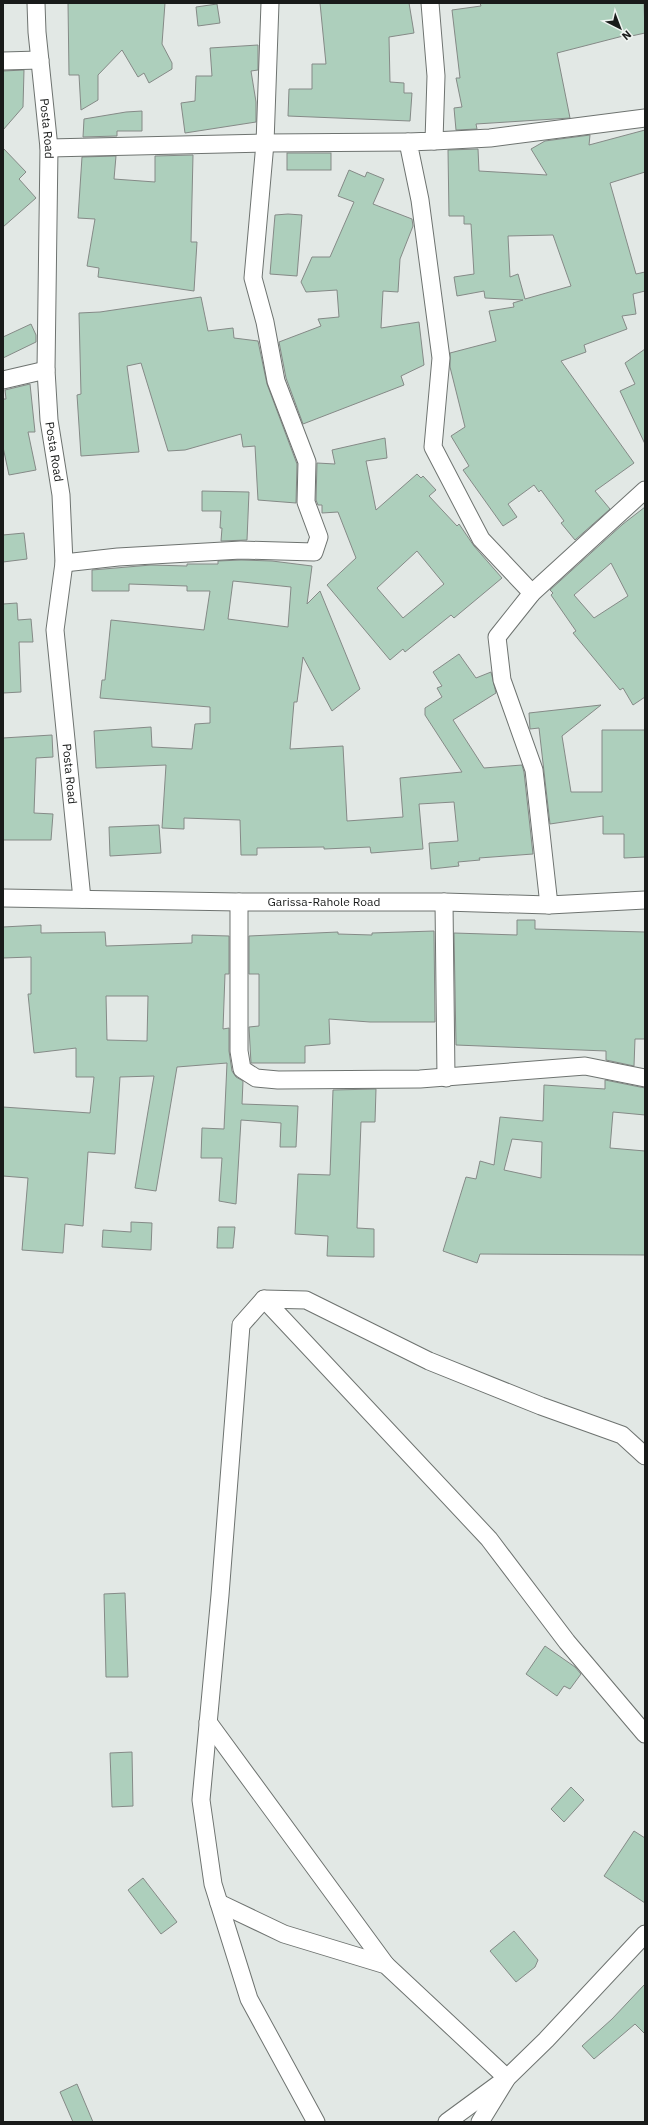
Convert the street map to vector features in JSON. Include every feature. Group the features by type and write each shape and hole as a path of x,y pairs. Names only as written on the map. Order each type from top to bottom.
{"street":[{"name":"Posta Road","path":"36,3 49,148 46,370 50,420 61,495 64,563 55,630 82,899"},
{"path":"64,563 118,557 234,550 314,552 317,546 319,537 306,502 307,462 276,381 265,322 254,278 265,143 270,3"},
{"path":"430,3 436,76 434,141"},
{"path":"3,61 40,60"},
{"path":"49,148 434,141 490,138 645,118"},
{"path":"408,142 420,200 441,358 433,447 481,539 532,593"},
{"path":"3,380 46,370"},
{"path":"549,905 534,770 502,680 497,637 532,593 645,490"},
{"name":"Garissa-Rahole Road","path":"3,898 239,902 444,902 549,905 645,900"},
{"path":"239,902 239,1051 242,1069 256,1078 278,1080 446,1078 585,1066 645,1078"},
{"path":"444,902 446,1078"},
{"path":"264,1300 489,1538 568,1642 645,1734"},
{"path":"316,2122 249,1999 213,1884 201,1800 220,1595 241,1325 264,1300 306,1300 429,1361 541,1406 622,1435 645,1456"},
{"path":"208,1722 386,1965 507,2078"},
{"path":"219,1903 284,1934 386,1965"},
{"path":"447,2122 507,2078 546,2040 645,1934"},
{"path":"480,2122 507,2078"}],"building":[{"path":"68,3 165,3 162,44 172,63 172,69 149,83 144,73 138,77 122,50 98,75 98,100 81,110 79,75 69,75"},
{"path":"320,3 409,3 414,33 389,37 390,82 404,83 404,93 412,93 410,121 288,116 289,89 312,89 312,64 326,64"},
{"path":"480,3 644,3 645,33 627,37 627,35 557,53 570,118 476,124 477,129 456,130 454,108 462,107 456,78 460,78 452,10 481,6"},
{"path":"217,4 220,23 198,26 196,7"},
{"path":"258,45 258,70 251,71 256,102 256,122 185,133 181,103 195,101 196,76 212,76 210,48"},
{"path":"24,70 23,107 3,130 3,71"},
{"path":"142,111 142,131 117,131 117,136 83,137 84,119"},
{"path":"645,130 645,172 610,183 636,274 645,272 645,291 633,294 636,314 622,316 627,329 584,345 586,352 561,361 634,463 595,491 610,509 575,540 561,523 564,521 541,490 539,492 534,485 508,504 517,517 503,526 463,470 469,466 451,436 465,427 450,367 450,353 496,341 489,311 514,307 513,303 523,300 485,298 484,291 457,296 454,277 474,274 471,224 464,224 464,216 449,216 448,150 478,149 479,171 547,175 531,149 545,141 590,135 589,145","holes":["553,235 571,286 525,299 518,274 510,277 508,236"]},
{"path":"3,148 26,172 19,179 36,198 3,227"},
{"path":"287,153 331,153 331,170 287,170"},
{"path":"193,155 191,242 197,242 194,291 98,277 99,268 87,266 95,219 78,218 82,157 116,156 114,179 155,182 155,156"},
{"path":"349,170 365,177 367,172 384,179 373,204 412,219 413,226 400,259 398,292 383,291 381,328 419,322 424,365 401,376 404,385 303,424 286,378 279,342 321,326 318,319 339,317 337,290 306,292 301,282 312,257 330,257 354,202 338,196"},
{"path":"275,215 302,215 297,276 270,274"},
{"path":"201,297 208,331 233,328 234,338 258,341 267,384 297,464 296,503 258,500 255,446 243,447 241,434 185,450 168,451 141,363 127,366 139,452 81,456 77,395 81,394 79,313 100,312"},
{"path":"31,324 36,335 36,342 3,358 3,337"},
{"path":"645,349 645,444 620,391 635,384 625,363"},
{"path":"30,384 35,432 28,432 36,470 9,475 3,447 3,399 6,399 5,390"},
{"path":"385,438 387,458 366,461 376,510 417,474 421,478 423,476 436,490 429,496 457,526 459,524 474,546 502,578 454,618 451,615 405,652 403,649 390,660 327,585 356,558 338,512 322,513 322,505 318,505 316,500 317,463 335,464 332,450","holes":["417,551 444,584 403,618 377,588"]},
{"path":"202,491 249,492 247,540 221,541 221,511 202,511"},
{"path":"645,507 645,697 633,705 623,688 620,690 573,633 576,631 551,595 553,593 550,590 623,524","holes":["611,563 628,596 594,618 574,595"]},
{"path":"24,533 27,559 3,562 3,535"},
{"path":"218,561 272,561 312,566 307,604 320,591 360,689 332,711 303,657 297,702 294,702 290,749 343,746 347,821 403,817 400,778 462,772 425,715 425,708 442,697 437,688 442,686 433,672 459,654 476,678 491,672 496,693 453,720 484,768 522,765 533,854 479,858 480,860 458,862 459,866 431,869 429,843 458,841 454,802 419,804 423,849 371,853 370,847 324,849 324,847 257,848 257,855 241,855 240,820 184,818 184,829 162,828 166,765 96,768 94,731 151,727 152,747 192,749 195,724 210,723 210,707 100,698 102,680 105,680 111,620 204,630 210,591 187,591 187,586 129,584 129,591 92,591 92,570 151,565 187,566 187,564 218,564","holes":["233,581 291,587 288,627 228,619"]},
{"path":"17,603 18,620 31,619 33,642 19,642 21,692 3,693 3,604"},
{"path":"601,705 562,736 571,792 602,792 602,730 645,730 645,857 624,858 624,834 603,834 603,816 550,824 539,728 530,729 529,713"},
{"path":"52,735 53,757 36,758 34,813 53,814 51,840 3,840 3,738"},
{"path":"159,825 161,853 110,856 109,827"},
{"path":"517,920 535,920 535,929 645,932 645,1039 635,1039 634,1066 606,1060 606,1051 456,1045 454,933 517,935"},
{"path":"41,925 41,933 105,932 106,946 192,943 192,935 229,936 229,974 225,974 223,1029 229,1028 229,1051 232,1071 236,1077 243,1081 242,1104 298,1106 296,1147 280,1147 281,1123 241,1120 236,1204 219,1201 222,1158 201,1158 202,1128 224,1129 227,1063 177,1067 156,1191 135,1188 154,1076 120,1077 115,1154 88,1152 83,1226 65,1224 63,1253 22,1250 28,1178 3,1176 3,1107 90,1113 94,1077 76,1077 76,1048 34,1053 28,994 31,994 31,957 3,958 3,927","holes":["106,996 148,996 147,1041 107,1040"]},
{"path":"434,931 435,1022 370,1022 329,1019 330,1044 305,1046 305,1063 251,1063 249,1027 259,1026 259,974 249,974 249,936 338,932 338,934 372,935 372,933"},
{"path":"605,1080 645,1088 645,1115 613,1112 610,1148 645,1151 645,1255 480,1254 477,1263 443,1251 466,1177 476,1179 480,1161 494,1165 500,1117 543,1121 544,1085 605,1089","holes":["512,1139 542,1142 541,1178 504,1170"]},
{"path":"376,1089 375,1122 361,1122 357,1228 374,1229 374,1257 327,1256 328,1236 295,1234 298,1174 330,1175 333,1090"},
{"path":"131,1222 152,1223 151,1250 102,1247 103,1230 131,1232"},
{"path":"218,1227 235,1227 233,1248 217,1248"},
{"path":"125,1593 128,1677 106,1677 104,1594"},
{"path":"545,1646 575,1667 581,1674 570,1689 564,1686 557,1696 526,1674"},
{"path":"132,1752 133,1806 112,1807 110,1753"},
{"path":"571,1787 584,1800 564,1822 551,1809"},
{"path":"634,1831 645,1838 645,1903 604,1876"},
{"path":"143,1878 177,1922 161,1934 128,1890"},
{"path":"514,1931 538,1960 535,1967 516,1982 490,1951"},
{"path":"645,1984 645,2034 635,2024 594,2059 582,2046 612,2019"},
{"path":"77,2084 93,2122 73,2122 60,2092"}]}
